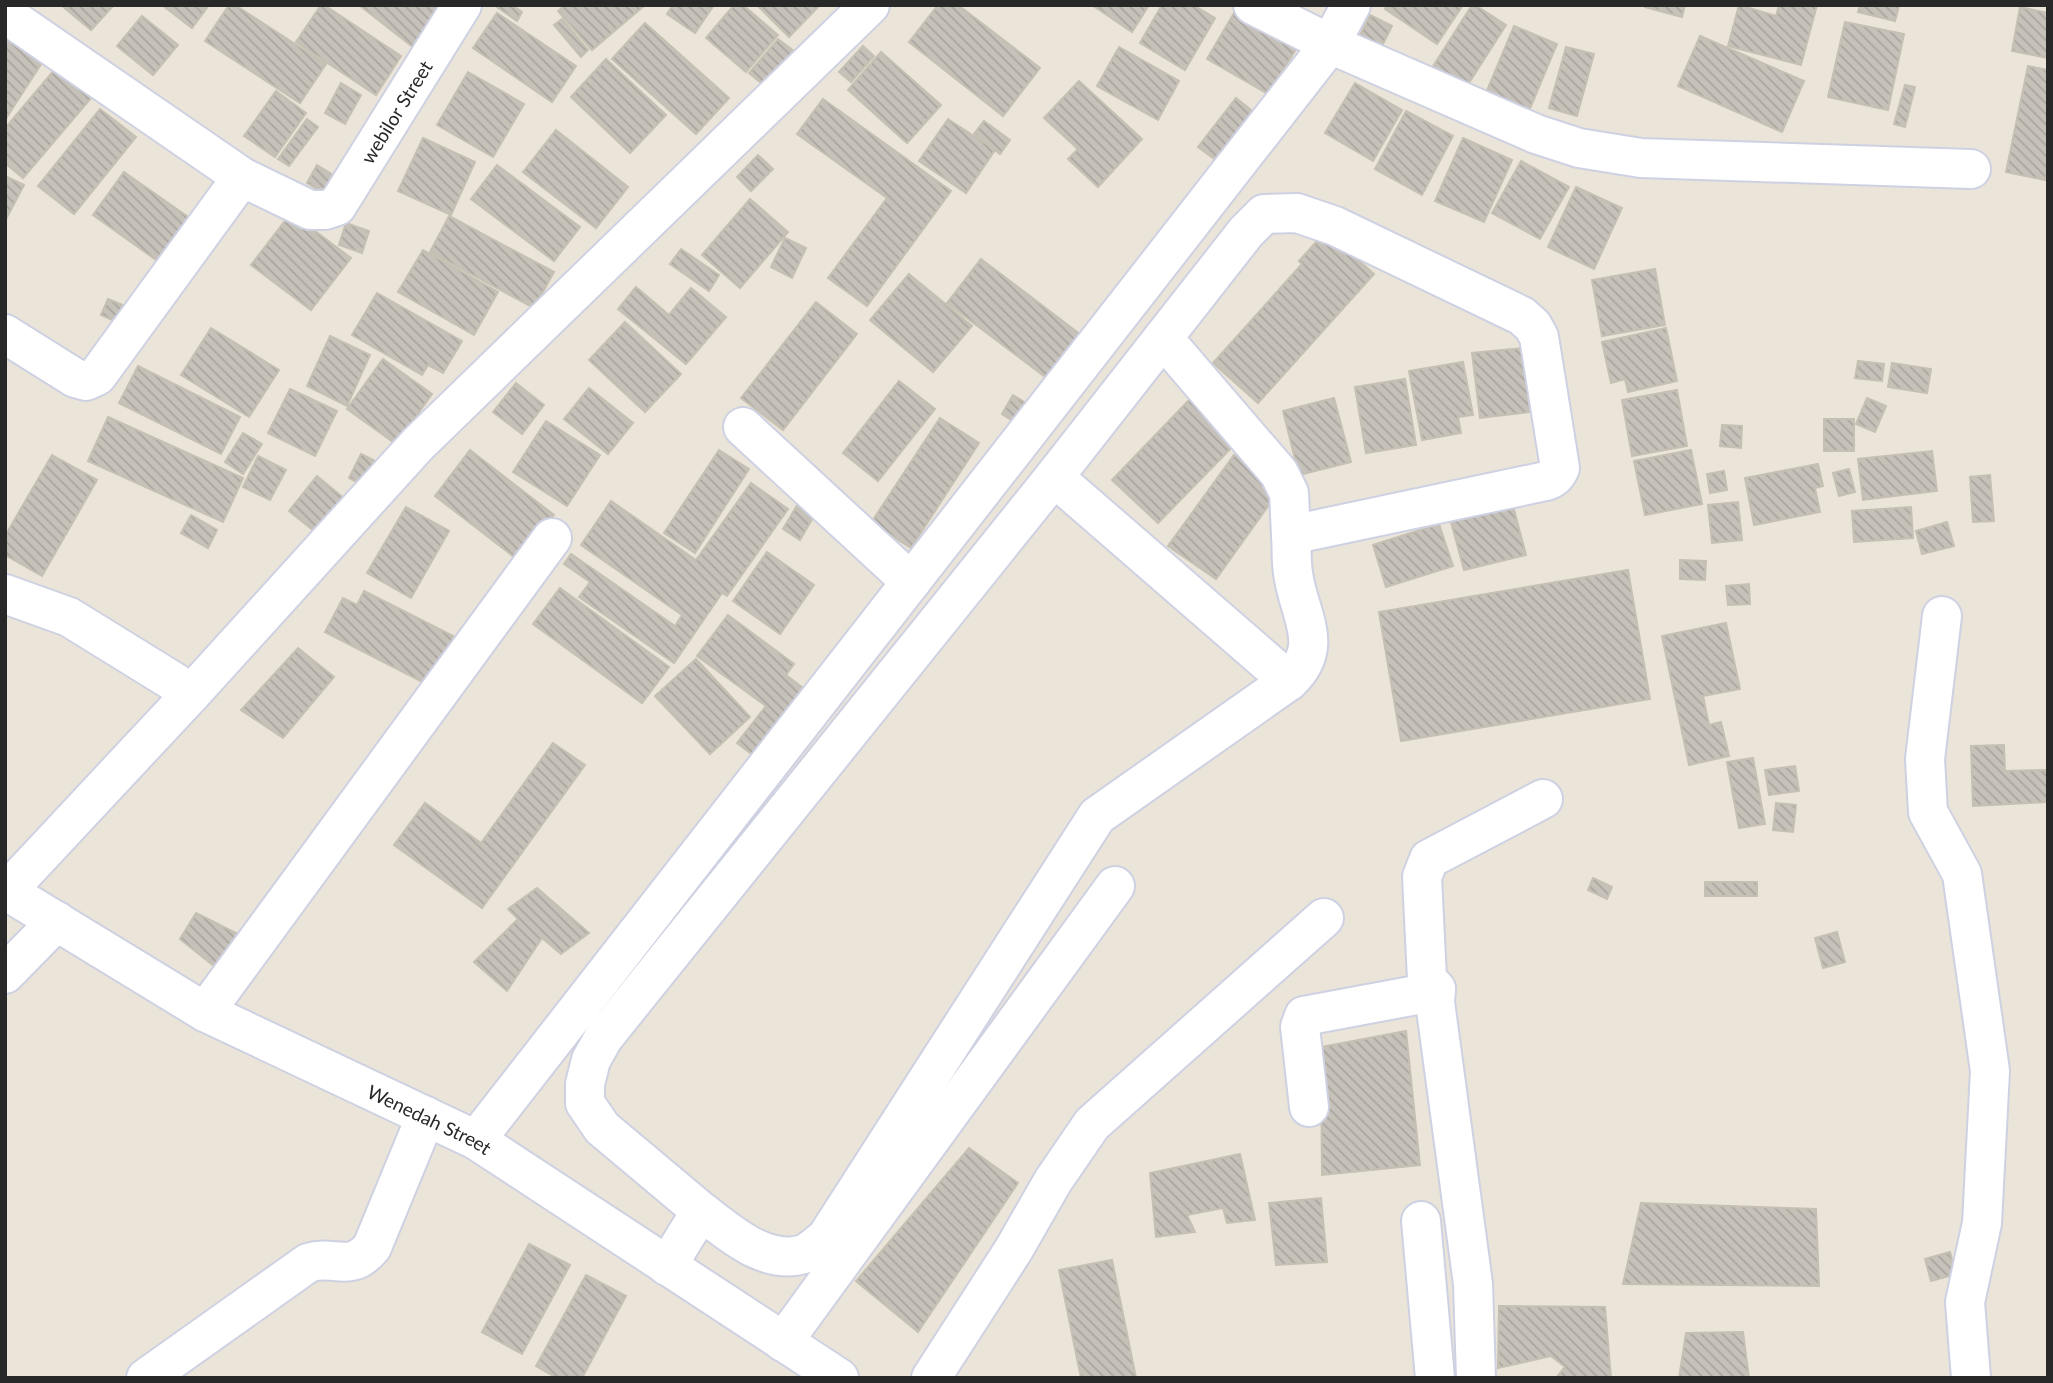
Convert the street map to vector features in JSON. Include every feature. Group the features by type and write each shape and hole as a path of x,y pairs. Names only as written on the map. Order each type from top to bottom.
{"street":[{"name":"webilor Street","path":"242,177 310,210 325,210 337,206 462,5"},
{"path":"6,890 192,693 418,444 870,5"},
{"path":"1253,5 1330,44 1536,134 1578,148 1641,158 1971,169"},
{"path":"476,1140 1330,44 1351,5"},
{"path":"5,14 242,177 97,376 86,381 75,378 5,334"},
{"path":"1163,338 1279,473 1289,493 1291,535 1293,573 1310,641 1308,656 1300,671 1097,816 826,1238 805,1254 773,1255 740,1241 602,1128 585,1103 584,1084 591,1060 604,1037 1054,477 1246,232 1264,214 1297,213 1335,226 1522,316 1533,326 1539,337 1560,468 1557,474 1546,481 1291,535"},
{"path":"743,427 911,582"},
{"path":"1054,477 1289,681"},
{"path":"205,1012 552,538"},
{"path":"5,594 69,617 192,693"},
{"path":"1942,615 1924,759 1928,812 1962,874 1990,1071 1982,1223 1965,1302 1972,1378"},
{"path":"1476,1378 1473,1284 1435,1002 1436,989 1427,979 1422,877 1429,859 1543,799"},
{"path":"783,1342 1115,886"},
{"name":"Wenedah Street","path":"6,890 205,1012 476,1140 839,1378"},
{"path":"931,1378 1014,1249 1053,1181 1092,1124 1324,918"},
{"path":"5,974 57,921"},
{"path":"1309,1107 1300,1027 1304,1016 1436,989"},
{"path":"146,1378 308,1263 318,1260 345,1263 363,1258 372,1247 426,1116"},
{"path":"667,1266 701,1211"},
{"path":"1421,1221 1435,1378"}],"building":[{"path":"61,5 114,5 91,30"},
{"path":"162,5 209,5 192,28"},
{"path":"229,5 235,5 326,64 300,103 205,41"},
{"path":"321,5 401,56 376,95 296,42"},
{"path":"359,5 445,5 445,6 413,47"},
{"path":"494,5 512,5 522,12 517,21"},
{"path":"565,5 645,5 592,50 558,11"},
{"path":"673,5 714,5 695,33 667,14"},
{"path":"734,5 743,5 778,35 746,72 706,38"},
{"path":"757,5 820,5 789,37"},
{"path":"938,5 958,5 1040,68 1003,116 909,42"},
{"path":"1092,5 1149,5 1132,32"},
{"path":"1162,5 1193,5 1215,18 1185,70 1140,43"},
{"path":"1387,5 1463,5 1437,44 1385,9"},
{"path":"1472,5 1506,25 1465,89 1432,68"},
{"path":"1685,5 1682,17 1645,7"},
{"path":"1739,5 1776,16 1779,5 1817,5 1801,65 1728,46"},
{"path":"1860,5 1899,6 1895,21 1858,12"},
{"path":"2020,7 2048,13 2048,58 2012,51"},
{"path":"497,13 576,66 552,102 473,48"},
{"path":"1234,13 1296,49 1268,94 1207,59"},
{"path":"1370,15 1392,26 1378,54 1356,43"},
{"path":"142,16 178,45 153,75 117,46"},
{"path":"562,19 588,50 581,57 554,25"},
{"path":"1845,22 1904,34 1888,110 1828,97"},
{"path":"645,23 729,98 696,134 612,59"},
{"path":"1514,26 1557,44 1529,111 1486,93"},
{"path":"5,36 43,61 5,120"},
{"path":"1700,36 1804,81 1782,132 1678,86"},
{"path":"778,39 799,55 770,90 749,73"},
{"path":"863,46 874,56 851,82 839,72"},
{"path":"1119,47 1179,81 1158,120 1097,86"},
{"path":"1566,47 1594,54 1577,116 1549,108"},
{"path":"881,52 941,105 907,143 848,90"},
{"path":"606,59 666,115 630,153 571,97"},
{"path":"2028,66 2048,70 2048,165 2045,180 2006,172"},
{"path":"56,68 91,98 23,178 5,163 5,128"},
{"path":"468,72 524,104 493,157 437,125"},
{"path":"1079,81 1142,139 1098,187 1068,159 1078,149 1044,118"},
{"path":"341,83 361,95 345,124 325,113"},
{"path":"1355,83 1402,110 1373,161 1325,133"},
{"path":"1905,85 1915,87 1905,127 1894,124"},
{"path":"276,91 306,113 275,157 244,136"},
{"path":"1236,98 1256,114 1220,163 1198,147"},
{"path":"823,99 951,191 867,306 828,278 887,198 797,134"},
{"path":"100,109 136,137 74,214 38,186"},
{"path":"1406,111 1453,136 1422,195 1375,169"},
{"path":"307,119 318,127 289,166 278,159"},
{"path":"948,119 995,150 966,193 919,161"},
{"path":"984,121 1010,140 1000,154 974,134"},
{"path":"556,130 628,187 596,228 523,172"},
{"path":"423,138 475,162 451,215 398,191"},
{"path":"1463,138 1512,160 1484,222 1435,201"},
{"path":"758,155 773,169 751,191 737,177"},
{"path":"1521,161 1569,187 1540,239 1492,213"},
{"path":"317,165 343,181 332,198 307,183"},
{"path":"497,165 580,227 554,261 471,199"},
{"path":"124,172 191,219 159,262 93,215"},
{"path":"5,176 24,185 5,221"},
{"path":"1576,187 1622,208 1594,269 1548,247"},
{"path":"750,199 788,232 740,288 702,255"},
{"path":"291,213 351,258 311,310 251,265"},
{"path":"449,216 554,272 534,308 430,252"},
{"path":"346,223 369,231 362,253 339,245"},
{"path":"1326,231 1374,274 1258,403 1213,363 1302,264 1299,261"},
{"path":"785,238 806,248 792,278 771,267"},
{"path":"681,249 719,275 709,291 670,264"},
{"path":"423,250 498,292 474,335 398,292"},
{"path":"981,259 1081,335 1048,379 947,303"},
{"path":"1655,269 1665,325 1602,336 1592,280"},
{"path":"909,274 972,326 933,372 870,320"},
{"path":"636,287 669,315 691,288 726,317 686,364 618,309"},
{"path":"377,293 462,341 443,373 428,365 422,375 352,335"},
{"path":"108,299 130,308 123,325 101,315"},
{"path":"816,302 857,334 783,430 741,398"},
{"path":"625,322 681,374 645,412 589,360"},
{"path":"211,328 279,370 249,417 181,375"},
{"path":"1666,328 1677,381 1628,392 1625,379 1611,383 1602,342"},
{"path":"330,336 370,355 347,406 307,386"},
{"path":"1523,348 1530,412 1480,418 1472,353"},
{"path":"383,359 432,394 396,444 347,409"},
{"path":"1858,361 1884,364 1882,381 1855,378"},
{"path":"1463,362 1473,415 1458,417 1461,433 1422,440 1409,371"},
{"path":"1892,363 1931,369 1927,393 1888,387"},
{"path":"138,366 240,417 221,454 119,403"},
{"path":"1405,379 1416,445 1366,453 1355,387"},
{"path":"899,381 935,409 878,481 843,453"},
{"path":"516,383 544,405 522,434 493,412"},
{"path":"589,388 633,423 608,454 564,419"},
{"path":"290,389 337,411 315,456 268,433"},
{"path":"1677,390 1687,446 1632,456 1622,400"},
{"path":"1013,395 1031,406 1019,425 1002,414"},
{"path":"1191,398 1237,442 1158,523 1112,480"},
{"path":"1334,398 1351,462 1299,475 1283,411"},
{"path":"1867,398 1886,406 1875,432 1856,424"},
{"path":"108,417 243,478 223,522 88,461"},
{"path":"940,418 979,443 911,548 871,523"},
{"path":"1824,419 1854,419 1854,451 1824,451"},
{"path":"546,421 600,455 567,506 513,472"},
{"path":"1722,425 1742,426 1741,448 1720,446"},
{"path":"243,433 262,444 243,474 225,462"},
{"path":"470,450 554,515 518,560 435,496"},
{"path":"719,450 749,469 695,553 664,533"},
{"path":"1691,450 1702,504 1645,515 1634,461"},
{"path":"1932,451 1937,491 1863,500 1858,459"},
{"path":"361,454 379,463 367,487 349,478"},
{"path":"52,455 97,480 42,576 5,555 5,536"},
{"path":"1234,455 1281,488 1216,579 1168,546"},
{"path":"258,456 286,470 270,500 243,487"},
{"path":"1818,464 1823,486 1815,488 1820,512 1754,525 1745,478"},
{"path":"1849,469 1855,492 1839,496 1833,473"},
{"path":"1724,471 1727,490 1710,493 1707,474"},
{"path":"1990,475 1994,521 1973,522 1970,477"},
{"path":"317,476 346,500 318,534 289,511"},
{"path":"751,483 788,509 727,596 722,593 674,663 579,597 590,582 564,564 571,554 675,626 682,615 581,545 611,501 696,560"},
{"path":"1738,502 1742,540 1712,543 1708,505"},
{"path":"798,504 815,514 800,540 783,529"},
{"path":"1513,506 1526,555 1464,570 1451,522"},
{"path":"406,507 449,531 411,598 367,573"},
{"path":"1911,507 1913,538 1854,542 1852,511"},
{"path":"191,515 217,530 208,548 181,533"},
{"path":"1947,522 1954,546 1922,554 1916,531"},
{"path":"1439,524 1453,566 1386,587 1373,545"},
{"path":"767,552 814,585 780,634 733,601"},
{"path":"1680,560 1706,561 1705,580 1680,579"},
{"path":"1628,570 1650,699 1401,741 1379,612"},
{"path":"1749,584 1750,604 1728,605 1726,586"},
{"path":"560,588 669,667 642,703 533,624"},
{"path":"364,591 459,639 434,688 325,632 343,598 357,605"},
{"path":"728,615 794,664 786,675 803,688 779,719 784,722 757,758 737,743 766,706 697,656"},
{"path":"1726,623 1740,689 1703,696 1709,725 1721,722 1729,756 1689,765 1662,636"},
{"path":"298,648 334,677 283,738 241,710"},
{"path":"696,659 750,717 710,754 655,696"},
{"path":"553,743 585,765 482,908 394,845 425,803 481,843"},
{"path":"2004,745 2005,771 2048,770 2048,802 1973,806 1971,746"},
{"path":"1753,758 1765,824 1739,828 1727,762"},
{"path":"1795,766 1799,791 1769,795 1765,770"},
{"path":"1776,803 1796,805 1793,832 1773,830"},
{"path":"1593,878 1612,887 1607,899 1588,890"},
{"path":"1705,882 1757,882 1757,896 1705,896"},
{"path":"537,888 589,933 561,954 542,938 507,991 474,962 518,919 508,909"},
{"path":"196,913 238,934 214,966 180,939"},
{"path":"1837,932 1845,962 1823,968 1815,938"},
{"path":"1406,1031 1420,1165 1322,1175 1321,1047"},
{"path":"969,1148 1018,1183 918,1332 856,1281"},
{"path":"1240,1154 1255,1220 1227,1223 1223,1208 1187,1215 1195,1232 1156,1237 1150,1173"},
{"path":"1321,1198 1327,1262 1276,1265 1269,1203"},
{"path":"1641,1203 1816,1209 1819,1286 1623,1284"},
{"path":"529,1244 570,1265 522,1354 482,1332"},
{"path":"1950,1252 1956,1274 1931,1281 1925,1259"},
{"path":"1112,1260 1136,1378 1081,1378 1059,1270"},
{"path":"586,1275 626,1296 582,1378 557,1378 536,1366"},
{"path":"1499,1306 1605,1307 1611,1378 1556,1378 1565,1367 1551,1356 1498,1368"},
{"path":"1743,1332 1749,1378 1679,1378 1686,1333"}]}
